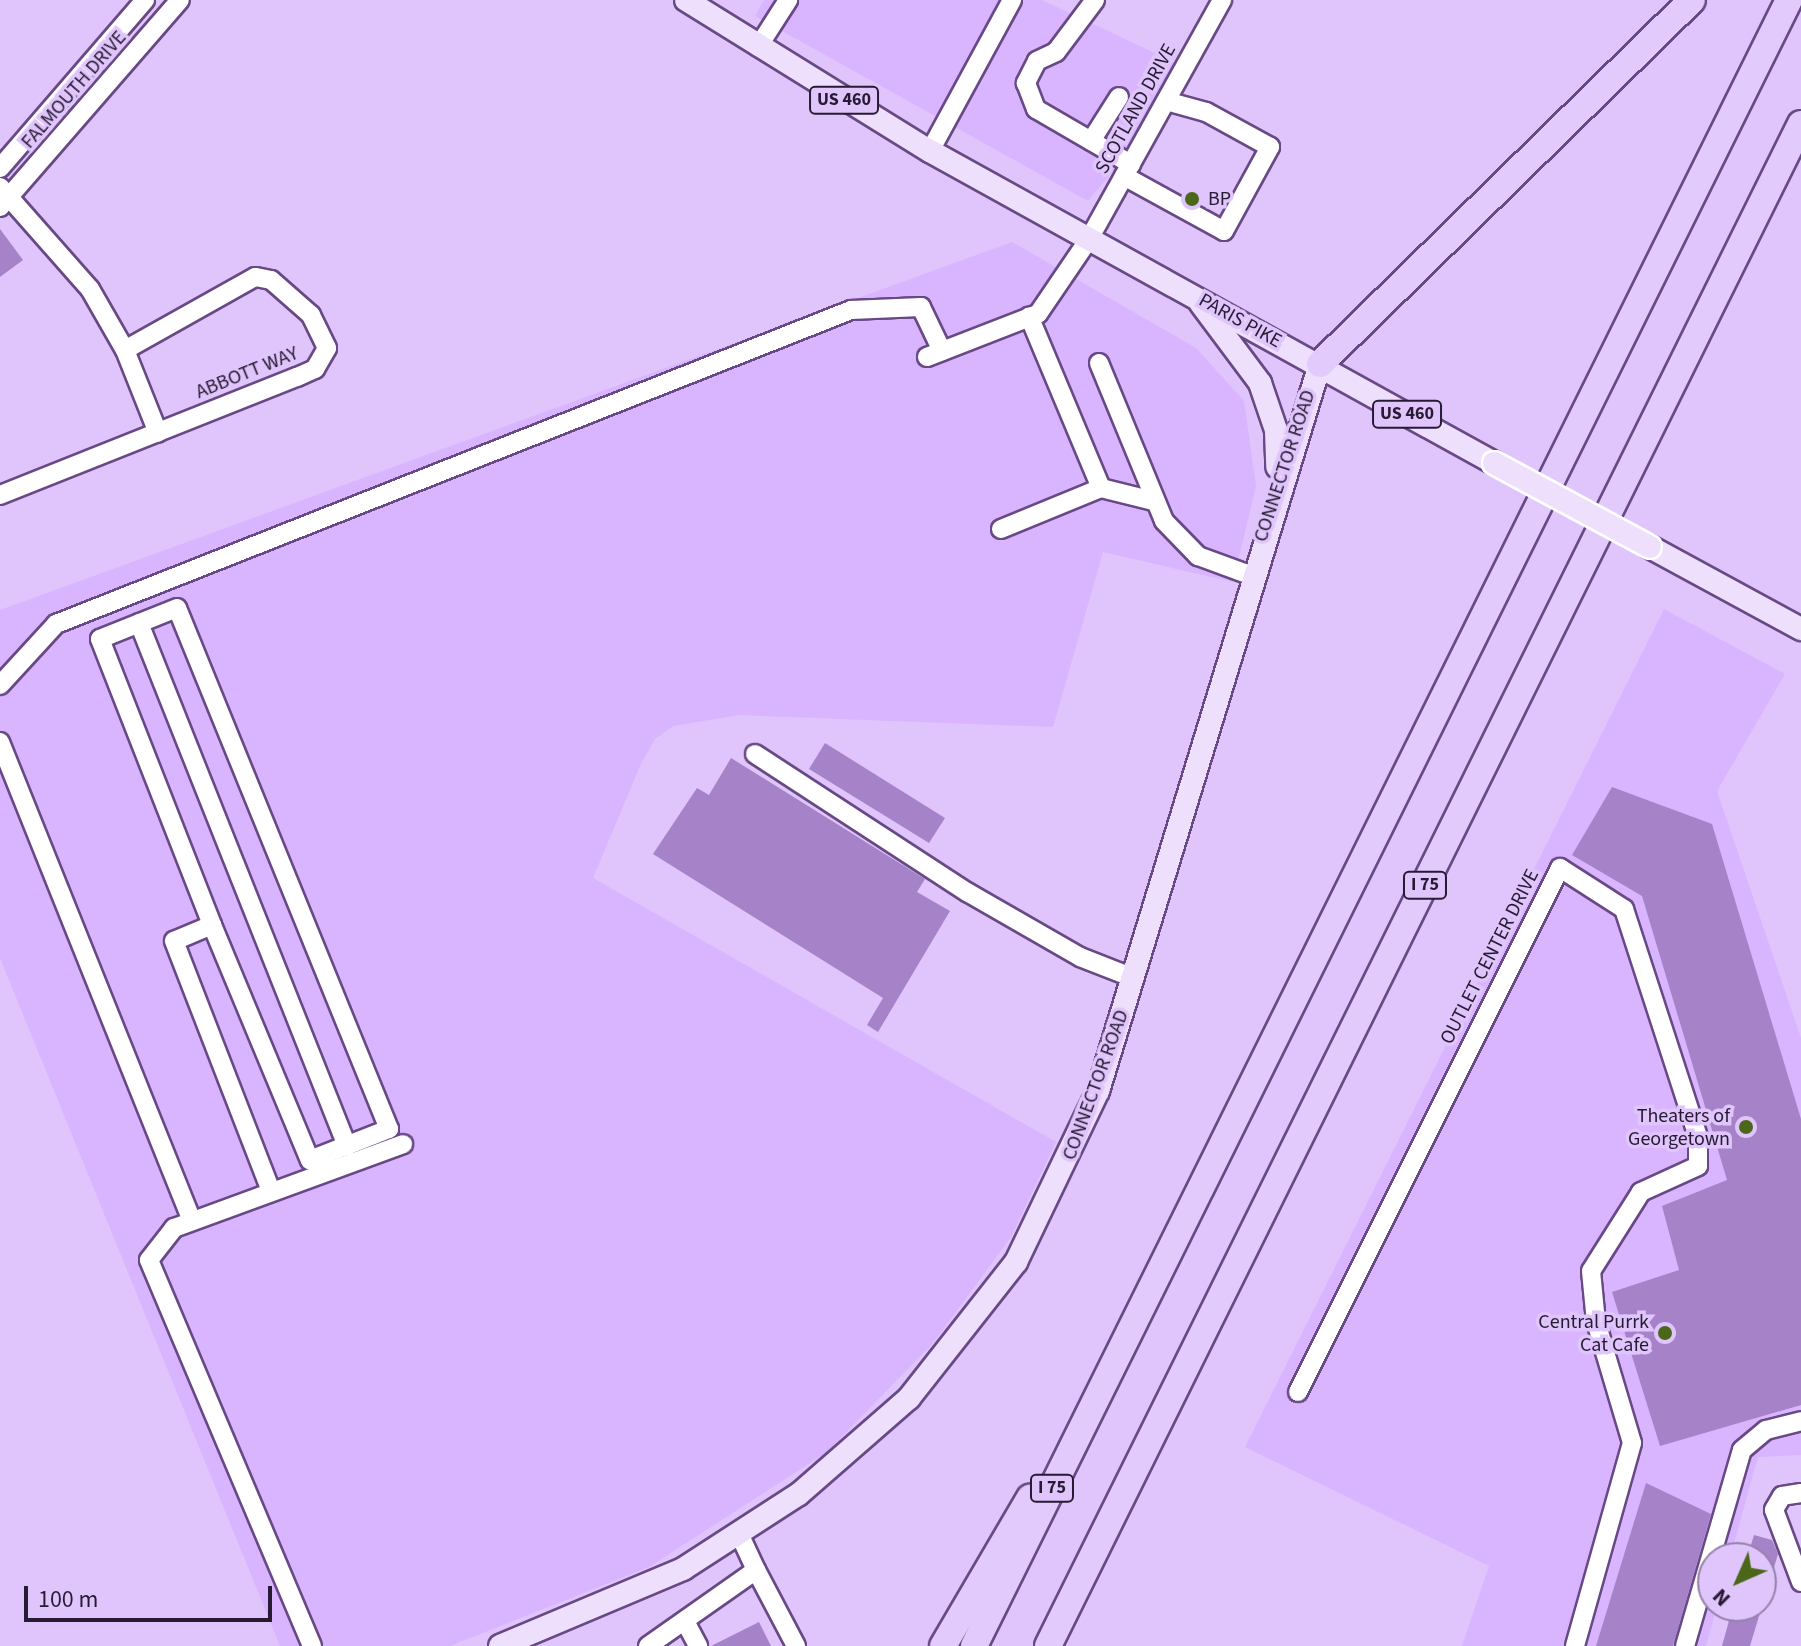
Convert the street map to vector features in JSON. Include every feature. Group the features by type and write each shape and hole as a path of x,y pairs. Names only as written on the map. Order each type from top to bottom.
{"highway":[{"path":"1320,364 1692,0"},
{"name":"I 75","path":"974,1646 1789,0"},
{"name":"I 75","path":"1050,1646 1801,124"},
{"path":"943,1646 1131,1330"}],"main road":[{"name":"PARIS PIKE","path":"686,0 930,151 1801,629"},
{"path":"1196,297 1260,383 1276,430 1278,486"},
{"name":"CONNECTOR ROAD","path":"500,1646 644,1588 740,1535 882,1424 995,1294 1079,1141 1134,978 1250,575 1320,364"}],"street":[{"name":"FALMOUTH DRIVE","path":"0,168 145,0"},
{"name":"FALMOUTH DRIVE","path":"4,197 180,0"},
{"path":"758,47 788,0"},
{"path":"930,151 1012,0"},
{"path":"1095,0 1056,52 1037,61 1026,83 1036,109 1091,141 1127,170 1224,231 1270,147 1206,112 1166,101"},
{"name":"SCOTLAND DRIVE","path":"1029,316 1089,239 1222,0"},
{"path":"1091,141 1119,97"},
{"path":"0,495 158,433 125,350 90,289 4,197"},
{"name":"ABBOTT WAY","path":"125,350 255,277 283,289 324,337 326,358 315,369 158,433"},
{"path":"0,685 56,624 851,310 921,307 934,354 1029,316 1101,488"},
{"path":"1099,363 1153,501 1198,556 1250,575"},
{"path":"1001,529 1101,488 1153,501"},
{"path":"177,608 389,1129 310,1160 212,925 100,639 177,608"},
{"path":"139,623 347,1146"},
{"path":"0,742 192,1221"},
{"path":"755,754 967,892 1080,957 1134,978"},
{"name":"OUTLET CENTER DRIVE","path":"1298,1392 1560,868 1624,909 1698,1137 1698,1166 1641,1192 1591,1271 1591,1301 1632,1443 1575,1646"},
{"path":"212,925 174,941 271,1191"},
{"path":"312,1646 149,1260 174,1228 403,1144"},
{"path":"1685,1646 1742,1450 1766,1430 1801,1421"},
{"path":"1801,1493 1782,1496 1774,1510 1801,1582"},
{"path":"740,1535 796,1646"},
{"path":"648,1646 687,1625 756,1570"},
{"path":"687,1625 698,1646"}],"shaded area":[{"path":"764,0 1042,0 1178,64 1131,150 1088,201 755,16"},
{"path":"1012,242 1196,348 1244,401 1256,486 1233,582 1103,552 1053,727 739,715 673,726 655,739 640,766 593,878 1056,1142 1011,1237 933,1343 827,1452 649,1567 450,1646 280,1646 0,958 0,610"},
{"path":"1664,609 1785,674 1717,791 1801,1038 1801,1455 1758,1457 1734,1542 1697,1542 1697,1622 1713,1622 1706,1646 1462,1646 1489,1566 1245,1447"}],"building":[{"path":"0,229 23,260 0,277"},
{"path":"825,743 945,818 929,843 809,769"},
{"path":"731,758 925,879 917,892 950,911 878,1032 867,1025 883,998 653,854 697,788 709,795"},
{"path":"1612,787 1712,824 1801,1119 1801,1405 1660,1446 1612,1292 1679,1270 1662,1206 1727,1180 1642,896 1572,855"},
{"path":"1646,1483 1711,1514 1703,1542 1697,1542 1697,1563 1673,1646 1596,1646"},
{"path":"1754,1535 1773,1542 1752,1542"},
{"path":"759,1622 771,1646 711,1646"},
{"path":"1729,1622 1757,1622 1750,1646 1722,1646"}],"place":[{"name":"BP","path":"1192,199"},
{"name":"Theaters of Georgetown","path":"1746,1127"},
{"name":"Central Purrk Cat Cafe","path":"1665,1333"}]}
